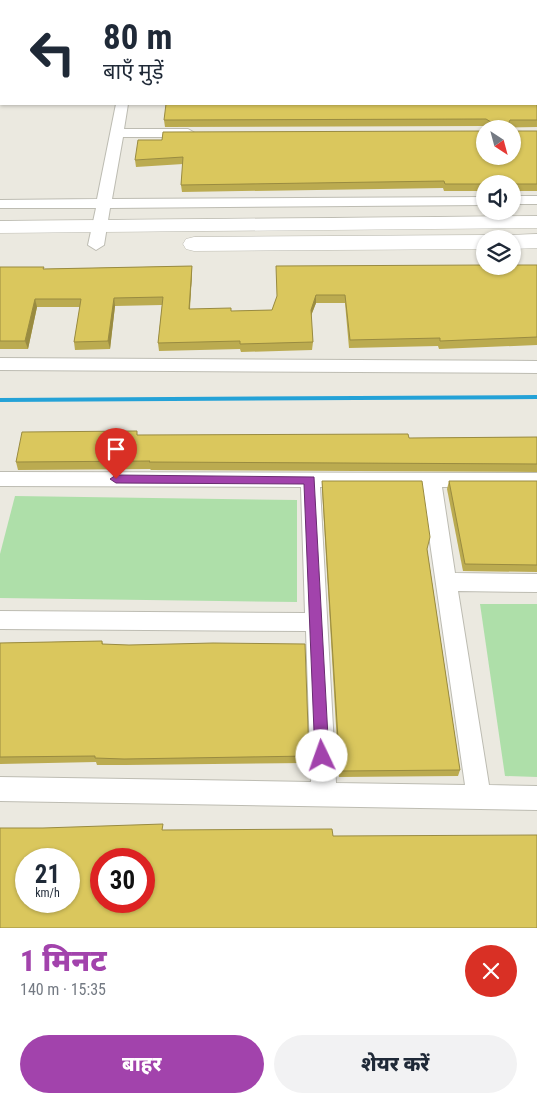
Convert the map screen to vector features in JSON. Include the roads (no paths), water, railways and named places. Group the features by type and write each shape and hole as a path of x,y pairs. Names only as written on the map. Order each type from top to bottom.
{"street":[{"path":"98,235 122,105"},
{"path":"117,134 206,133"},
{"path":"0,204 476,200"},
{"path":"521,200 537,200"},
{"path":"0,245 98,235 537,222"},
{"path":"0,227 98,235 476,242"},
{"path":"521,242 537,241"},
{"path":"0,364 537,367"},
{"path":"0,479 537,480"},
{"path":"310,480 324,795"},
{"path":"431,480 479,797"},
{"path":"446,582 537,583"},
{"path":"0,620 316,622"},
{"path":"0,789 537,798"}],"waterway":[{"path":"0,400 537,397"}]}
